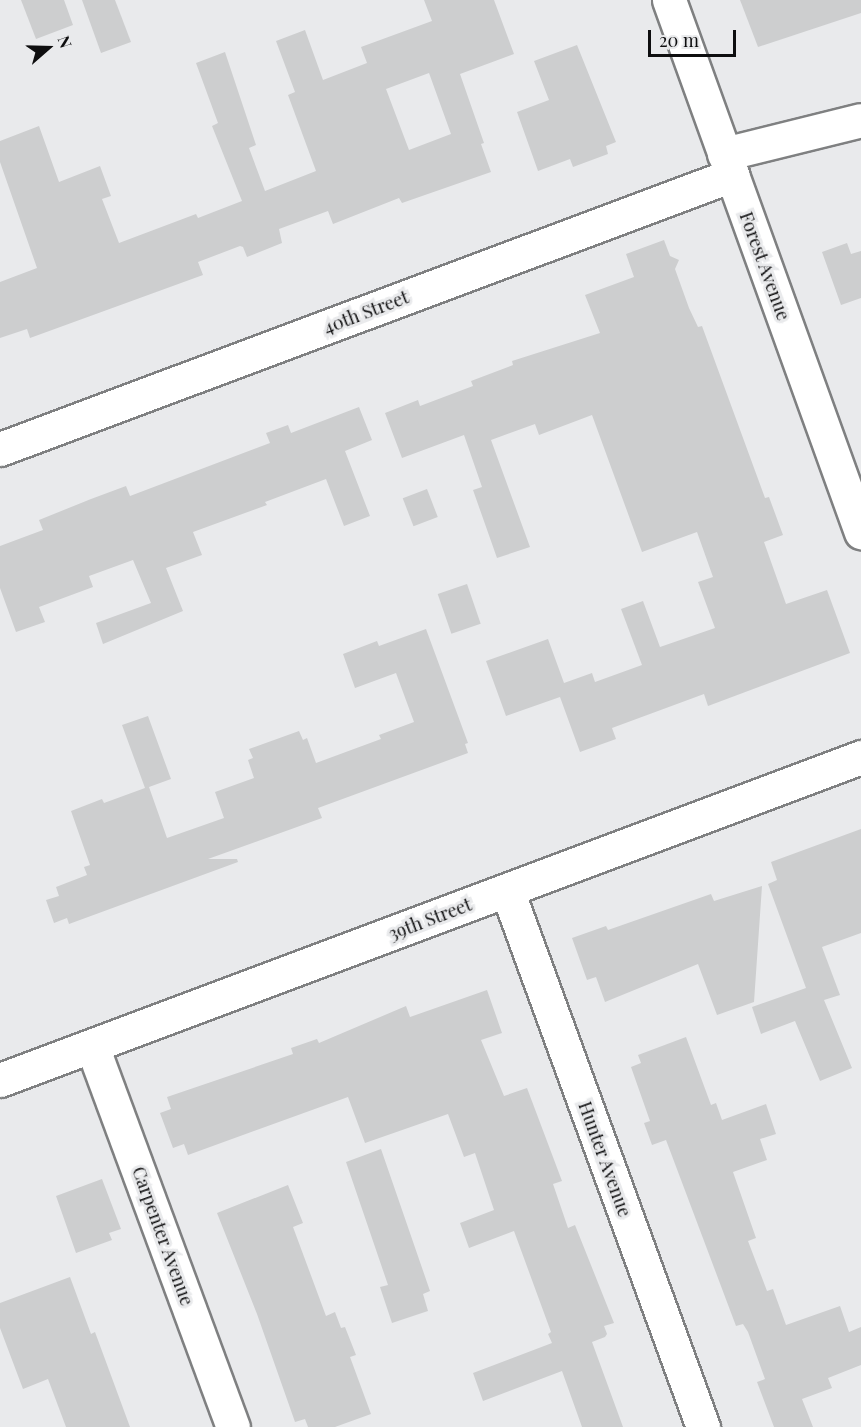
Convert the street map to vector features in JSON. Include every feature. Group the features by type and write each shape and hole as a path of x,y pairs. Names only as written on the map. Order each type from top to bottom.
{"street":[{"name":"Forest Avenue","path":"669,0 861,532"},
{"name":"40th Street","path":"0,449 728,165 861,120"},
{"name":"39th Street","path":"0,1080 861,758"},
{"name":"Hunter Avenue","path":"507,890 703,1427"},
{"name":"Carpenter Avenue","path":"92,1046 233,1427"}],"building":[{"path":"21,0 64,0 73,25 36,39"},
{"path":"82,0 115,0 131,42 101,53"},
{"path":"424,0 494,0 514,54 460,74 484,143 481,144 491,172 402,203 399,198 333,224 328,211 279,229 282,243 247,257 243,247 240,246 198,262 203,275 30,338 27,329 0,338 0,282 37,268 0,162 0,141 39,126 59,182 100,166 111,196 102,199 119,243 196,214 198,218 242,201 212,126 218,123 196,63 225,52 256,145 249,148 265,191 316,171 288,95 295,92 276,41 305,30 323,80 367,63 361,47 432,21","holes":["429,73 451,134 409,150 386,89"]},
{"path":"740,0 861,0 861,13 758,47"},
{"path":"577,45 616,142 606,146 608,154 573,167 570,159 538,171 517,112 549,100 534,61"},
{"path":"664,240 670,256 679,260 675,269 689,308 698,327 702,326 765,498 769,497 783,535 764,542 786,604 827,590 850,653 708,706 704,694 612,728 616,739 580,752 560,697 506,716 486,661 548,639 564,683 592,673 595,682 642,665 621,609 643,601 660,647 715,628 698,582 713,577 697,532 642,552 592,415 539,435 535,424 491,440 530,547 497,558 473,490 482,487 464,435 402,458 385,413 418,400 420,406 473,386 471,381 513,365 512,361 600,333 585,295 634,277 626,254"},
{"path":"847,243 851,254 861,251 861,298 841,305 822,252"},
{"path":"359,407 372,440 345,451 370,516 344,526 326,479 265,502 267,505 193,532 202,555 166,568 183,611 103,644 96,623 151,603 133,560 89,576 93,587 39,607 45,622 16,632 0,588 0,546 43,530 39,520 126,486 130,496 270,443 266,433 288,425 291,433"},
{"path":"427,489 438,517 413,526 403,498"},
{"path":"467,584 481,624 451,634 438,594"},
{"path":"426,629 468,743 465,744 468,753 318,808 322,818 208,859 237,859 238,862 69,924 67,918 54,923 46,900 59,896 56,887 87,875 84,867 90,865 71,811 102,799 104,803 145,788 122,725 148,716 171,779 149,787 167,838 224,818 215,792 254,778 248,760 253,758 249,749 299,731 303,740 307,738 316,763 381,739 379,735 414,722 396,673 355,688 343,654 377,641 379,646"},
{"path":"861,829 861,933 822,947 840,995 824,1000 852,1068 820,1081 795,1021 761,1034 752,1007 806,988 768,884 777,880 771,862"},
{"path":"762,886 754,1002 717,1015 698,964 605,1002 596,977 587,980 572,938 606,926 608,930 711,894 714,901"},
{"path":"487,990 502,1033 481,1040 504,1096 527,1088 562,1181 553,1184 568,1228 575,1225 614,1323 604,1326 607,1334 605,1337 592,1342 623,1427 582,1427 562,1371 483,1401 473,1373 552,1343 548,1334 551,1332 514,1231 469,1248 460,1223 494,1210 475,1153 464,1157 448,1114 365,1143 348,1097 188,1155 184,1144 173,1148 160,1113 171,1109 167,1097 293,1054 291,1048 317,1039 319,1043 406,1006 410,1017"},
{"path":"686,1037 711,1105 716,1103 722,1120 766,1104 776,1134 760,1139 767,1160 733,1172 756,1238 748,1241 767,1291 773,1289 786,1325 840,1306 849,1332 861,1327 861,1365 828,1378 832,1388 802,1399 813,1427 774,1427 757,1382 765,1379 748,1332 743,1324 736,1326 666,1140 652,1145 644,1123 650,1121 631,1067 641,1063 638,1055"},
{"path":"381,1149 430,1291 423,1294 428,1311 392,1323 380,1287 388,1285 346,1162"},
{"path":"102,1179 121,1229 109,1233 112,1240 76,1253 56,1196"},
{"path":"288,1185 303,1223 293,1227 326,1316 335,1312 341,1328 345,1327 356,1355 350,1357 371,1414 335,1427 308,1427 305,1419 295,1422 257,1314 217,1213"},
{"path":"70,1277 91,1334 95,1332 130,1427 66,1427 48,1379 23,1389 0,1328 0,1303"}]}
